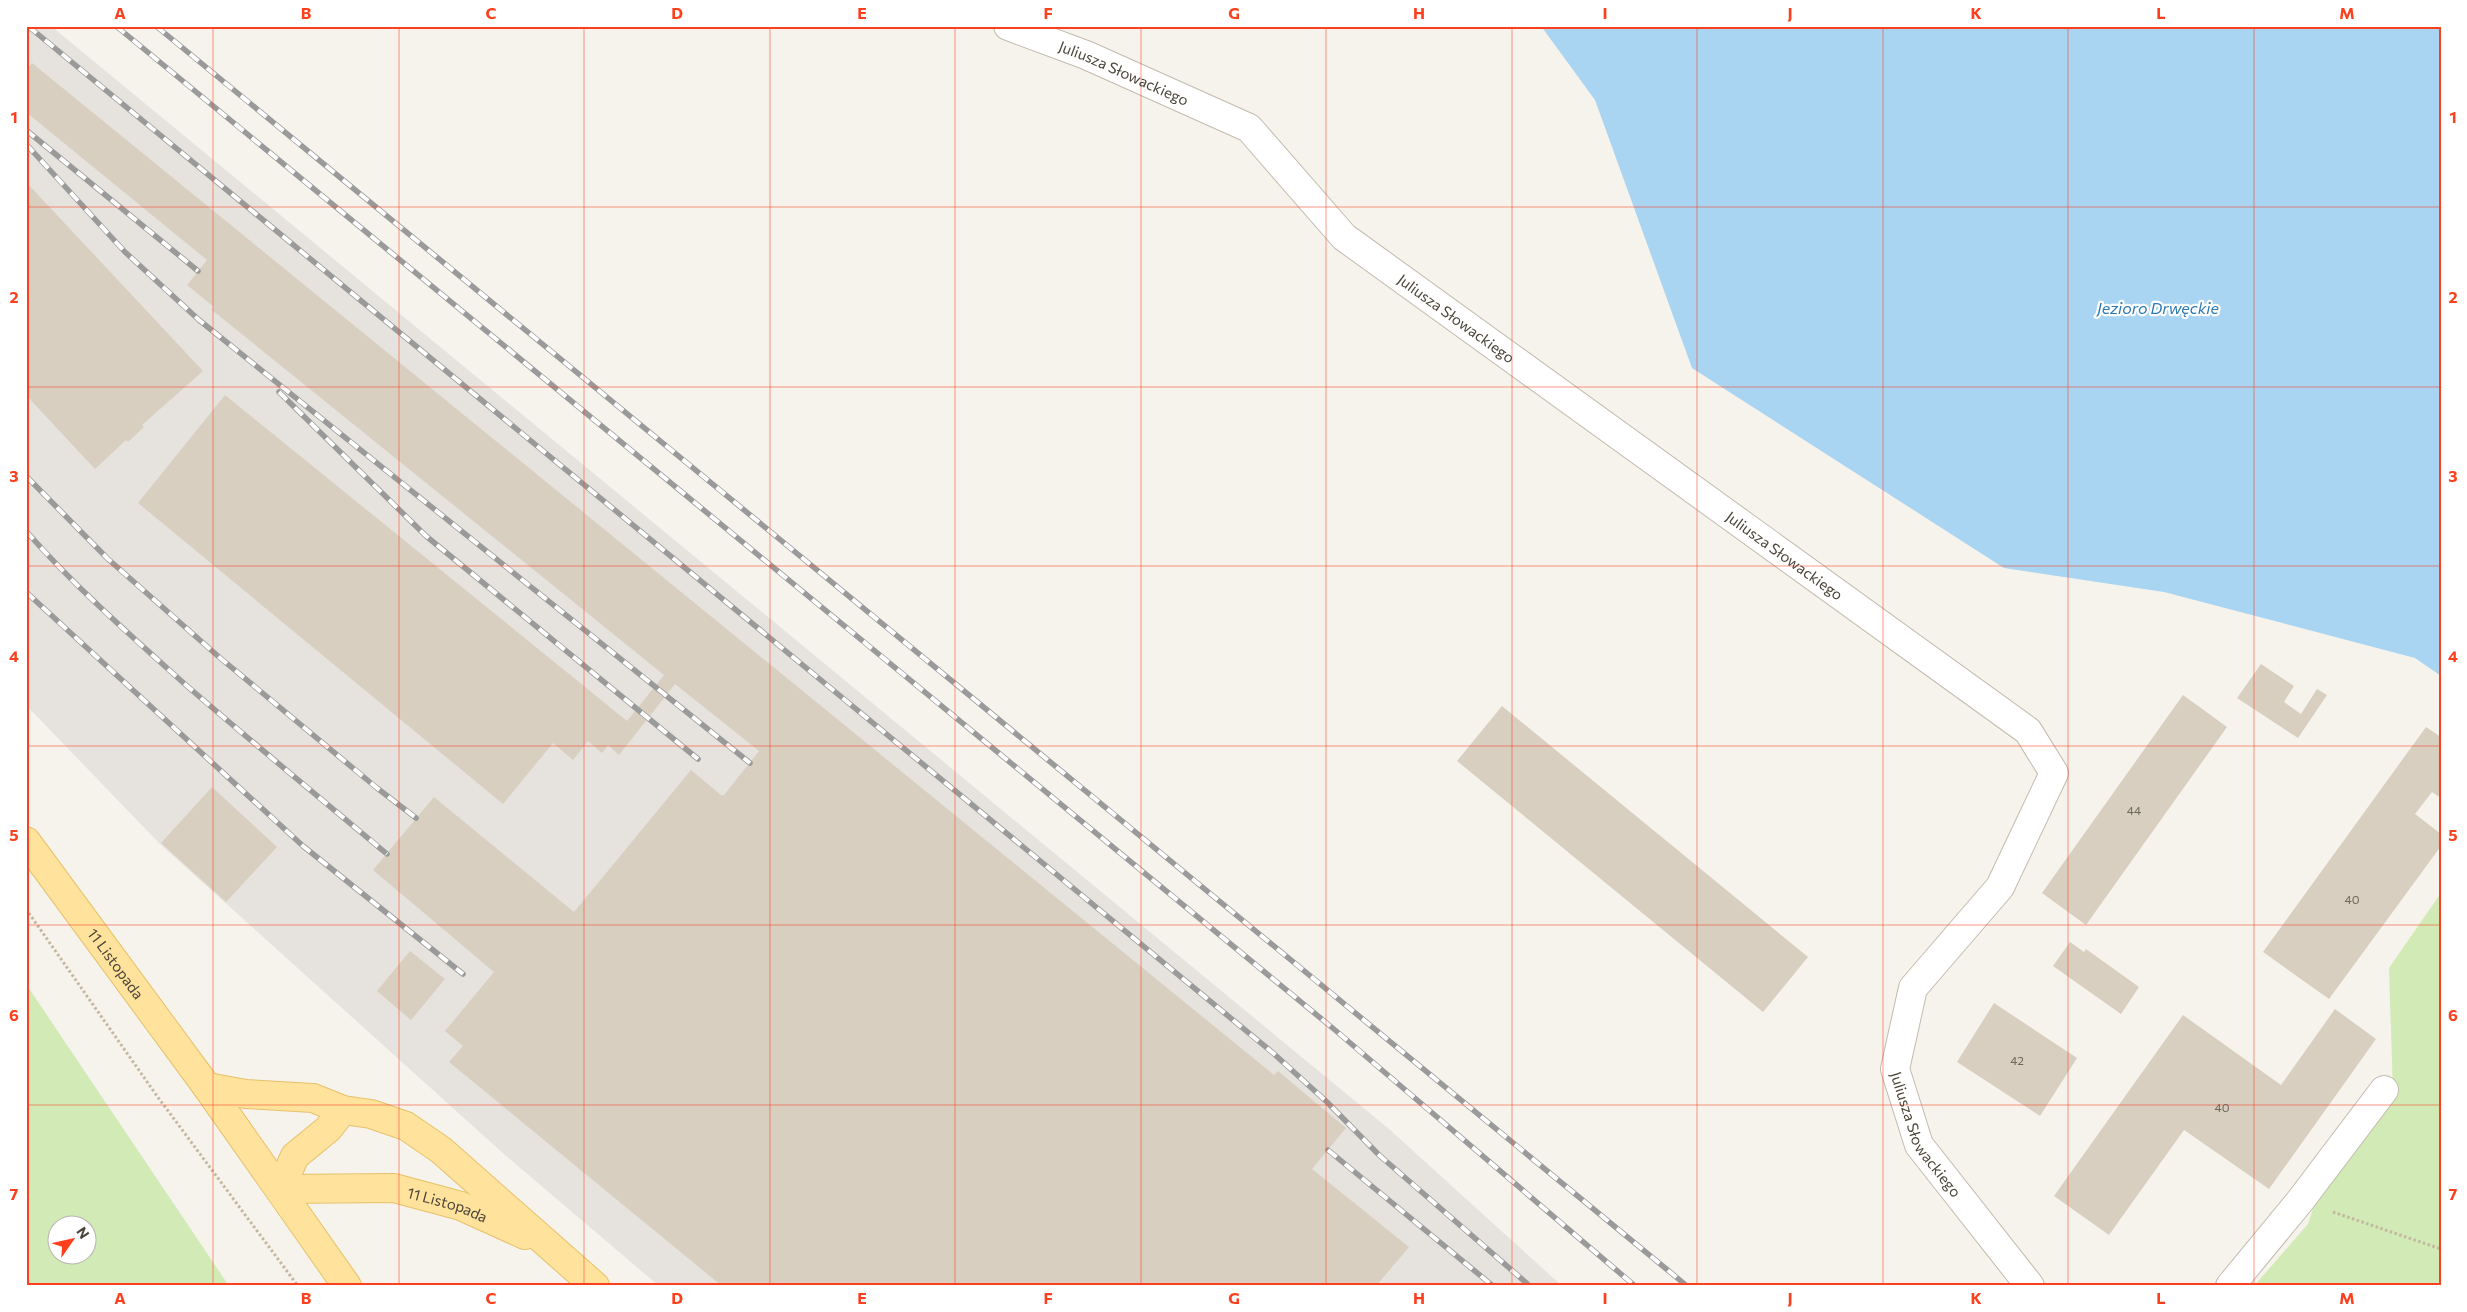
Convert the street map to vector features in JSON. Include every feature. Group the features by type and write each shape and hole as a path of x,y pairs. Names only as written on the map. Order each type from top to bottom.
{"main road":[{"name":"11 Listopada","path":"26,841 280,1189 394,1188 461,1206 548,1245"},
{"name":"11 Listopada","path":"207,1087 246,1094 313,1098 343,1110 371,1114 406,1126 441,1150 596,1286"},
{"path":"343,1110 328,1129 295,1156 280,1189 347,1286"}],"street":[{"name":"Juliusza Słowackiego","path":"1008,26 1086,54 1249,128 1344,237 2028,731 2054,773 2000,887 1913,988 1895,1069 1919,1145 2030,1286"},
{"path":"2234,1284 2384,1090"}],"path":[{"path":"26,908 157,1096 298,1286"},
{"path":"2300,1201 2441,1249"}],"shaded area":[{"path":"26,26 51,26 1389,1129 1562,1286 659,1286 505,1155 160,844 26,705"}],"green space":[{"path":"2441,893 2441,1286 2254,1286 2308,1224 2317,1197 2393,1092 2389,968"},
{"path":"26,984 229,1286 26,1286"}],"water":[{"name":"Jezioro Drwęckie","path":"1541,26 2441,26 2441,676 2415,658 2164,592 2004,568 1692,368 1595,100"}],"building":[{"path":"32,63 1274,1075 1278,1071 1346,1128 1312,1169 1409,1247 1376,1286 722,1286 449,1062 463,1046 445,1031 494,972 373,870 434,797 574,912 691,770 721,795 724,795 759,751 675,684 619,755 608,745 602,753 588,741 573,760 553,743 503,804 138,503 225,395 627,721 664,675 212,310 214,307 187,285 207,260 26,112 26,70"},
{"path":"26,182 203,371 142,425 144,427 128,442 126,440 95,469 26,395"},
{"path":"2261,664 2294,686 2284,702 2301,714 2317,689 2327,695 2298,738 2237,698"},
{"path":"2183,695 2227,727 2086,925 2042,893"},
{"path":"1502,706 1808,957 1763,1012 1457,761"},
{"path":"2426,727 2441,737 2441,798 2432,792 2415,814 2441,834 2441,846 2329,999 2263,952"},
{"path":"212,787 277,847 226,902 161,843"},
{"path":"2070,942 2084,952 2086,949 2139,987 2121,1014 2053,966"},
{"path":"410,951 445,979 411,1020 377,991"},
{"path":"1994,1003 2077,1058 2040,1116 1957,1062"},
{"path":"2335,1009 2376,1039 2269,1189 2184,1130 2109,1235 2054,1196 2183,1015 2281,1085"}],"railway":[{"path":"28,26 1273,1053 1327,1102 1379,1155 1530,1286"},
{"path":"116,26 1335,1030 1635,1286"},
{"path":"156,26 1687,1286"},
{"path":"26,130 198,271"},
{"path":"26,144 125,252 199,320 750,763"},
{"path":"279,392 426,536 698,759"},
{"path":"26,476 108,559 219,657 416,818"},
{"path":"26,531 124,630 187,686 387,854"},
{"path":"26,592 303,846 463,974"},
{"path":"1328,1150 1493,1286"}]}
